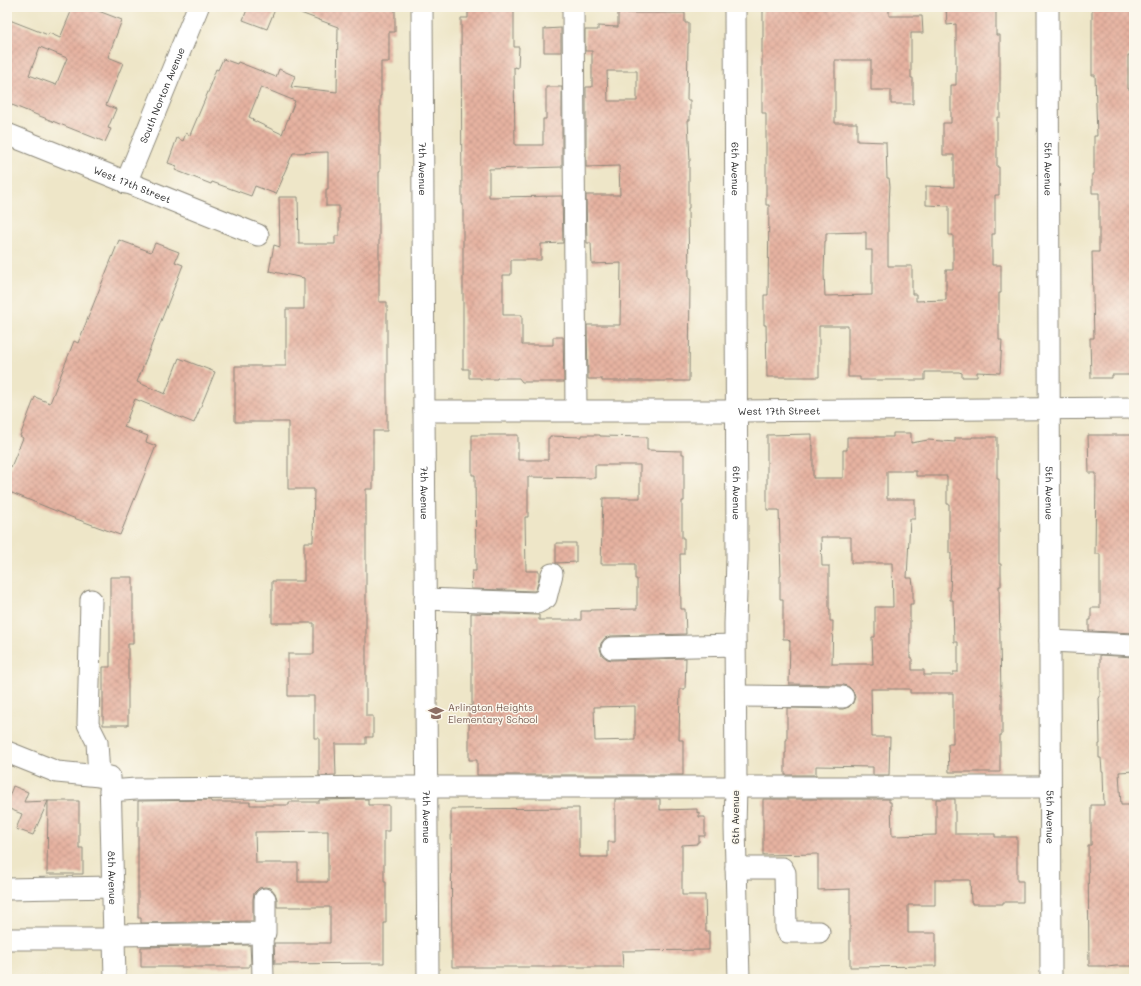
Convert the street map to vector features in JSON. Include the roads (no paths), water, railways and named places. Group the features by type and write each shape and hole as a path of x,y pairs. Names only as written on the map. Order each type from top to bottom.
{"street":[{"name":"South Norton Avenue","path":"126,183 198,7"},
{"name":"7th Avenue","path":"422,7 428,979"},
{"path":"573,7 576,411"},
{"name":"6th Avenue","path":"735,7 737,558 735,624 736,787 734,827 739,979"},
{"name":"5th Avenue","path":"1048,7 1051,979"},
{"name":"West 17th Street","path":"7,134 126,183 258,234"},
{"name":"West 17th Street","path":"424,411 736,411 1134,408"},
{"path":"425,599 537,603 546,598 552,574"},
{"name":"8th Avenue","path":"91,600 88,724 97,742 106,781 113,887 115,979"},
{"path":"1050,642 1134,645"},
{"path":"612,648 735,645"},
{"path":"736,696 843,697"},
{"path":"7,752 58,772 106,781 136,789 395,787 1050,787"},
{"path":"736,868 782,868 785,873 786,928 788,932 819,932"},
{"path":"7,890 113,887"},
{"path":"7,939 265,933 265,899"},
{"path":"262,933 263,979"}],"place":[{"name":"Arlington Heights Elementary School","path":"436,713"}]}
